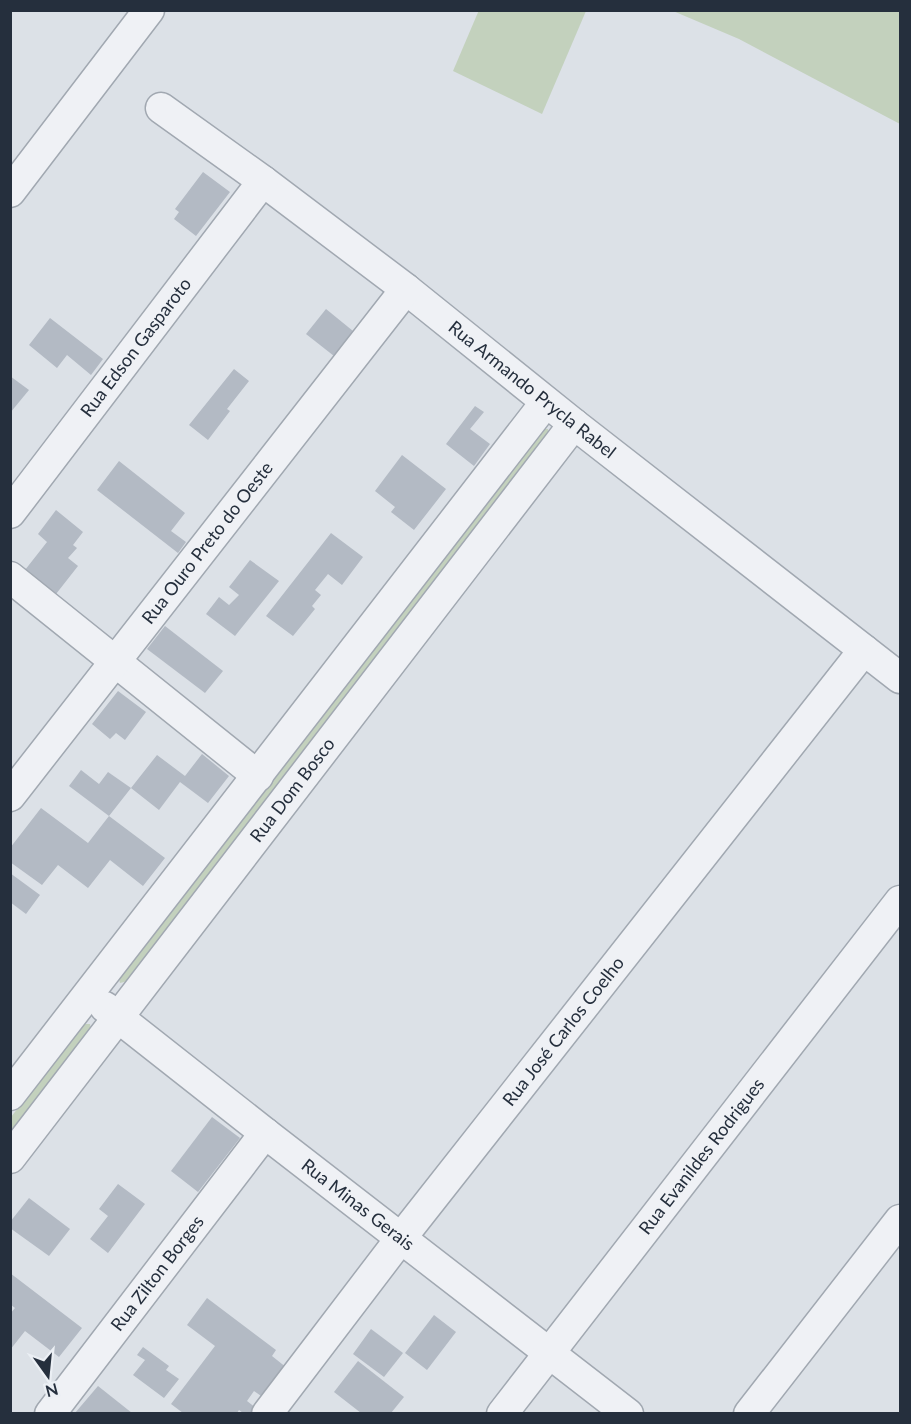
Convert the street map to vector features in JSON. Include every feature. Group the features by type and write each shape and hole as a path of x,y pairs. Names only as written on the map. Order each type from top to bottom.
{"street":[{"path":"10,192 148,10"},
{"name":"Rua Armando Prycla Rabel","path":"161,108 406,289 546,402 900,678"},
{"name":"Rua Edson Gasparoto","path":"10,513 263,182"},
{"name":"Rua Ouro Preto do Oeste","path":"10,796 406,289"},
{"name":"Rua Dom Bosco","path":"10,1095 546,402"},
{"name":"Rua Dom Bosco","path":"10,1158 574,424"},
{"path":"10,577 258,776"},
{"name":"Rua José Carlos Coelho","path":"267,1413 401,1238 864,650"},
{"name":"Rua Evanildes Rodrigues","path":"502,1413 900,901"},
{"name":"Rua Minas Gerais","path":"89,994 628,1413"},
{"name":"Rua Zilton Borges","path":"50,1413 265,1133"},
{"path":"749,1413 900,1220"}],"green space":[{"path":"479,10 586,11 542,114 453,71"},
{"path":"673,11 900,11 900,124 739,39"},
{"path":"539,428 548,429 548,437 128,981 120,983 118,975"},
{"path":"84,1024 90,1024 91,1032 11,1135 11,1117"}],"building":[{"path":"203,172 230,192 196,236 174,219 179,212 175,209"},
{"path":"326,309 353,331 334,356 306,334"},
{"path":"50,318 103,359 91,375 67,355 57,368 29,345"},
{"path":"234,369 249,381 227,409 230,411 208,440 189,425"},
{"path":"10,376 29,390 10,413"},
{"path":"475,406 484,412 470,429 490,444 474,466 446,444"},
{"path":"402,455 446,489 414,530 391,512 395,507 375,491"},
{"path":"119,461 185,513 171,531 186,542 178,553 97,490"},
{"path":"56,510 83,532 73,545 77,548 68,558 78,566 56,594 25,570 47,542 38,534"},
{"path":"331,533 363,557 342,585 328,574 315,590 321,595 312,606 315,609 293,636 266,616"},
{"path":"250,560 279,581 235,636 206,614 219,597 229,605 239,595 229,587"},
{"path":"165,626 223,671 205,693 147,649"},
{"path":"118,691 146,712 125,740 116,733 110,739 92,724"},
{"path":"202,754 229,776 208,803 180,782 159,810 131,788 157,755 185,776"},
{"path":"81,770 99,784 108,772 131,788 109,816 69,786"},
{"path":"41,808 88,843 109,816 165,858 143,886 110,860 88,888 58,865 42,885 10,862 10,848"},
{"path":"10,873 40,895 26,914 10,902"},
{"path":"212,1117 240,1138 198,1192 171,1171"},
{"path":"118,1184 145,1204 108,1253 90,1239 108,1216 99,1209"},
{"path":"29,1198 70,1229 49,1256 10,1228 10,1222"},
{"path":"10,1273 82,1328 59,1357 25,1331 10,1350 10,1314 15,1308 10,1304"},
{"path":"207,1298 276,1350 272,1356 287,1368 264,1398 254,1391 247,1401 256,1408 252,1413 243,1413 239,1410 237,1413 183,1413 171,1404 215,1346 187,1325"},
{"path":"434,1315 456,1332 427,1370 405,1353"},
{"path":"371,1329 403,1353 384,1377 353,1354"},
{"path":"143,1347 169,1366 166,1370 179,1379 164,1398 133,1375 145,1360 137,1355"},
{"path":"358,1361 404,1397 391,1413 361,1413 334,1392"},
{"path":"98,1386 132,1413 75,1413"}]}
